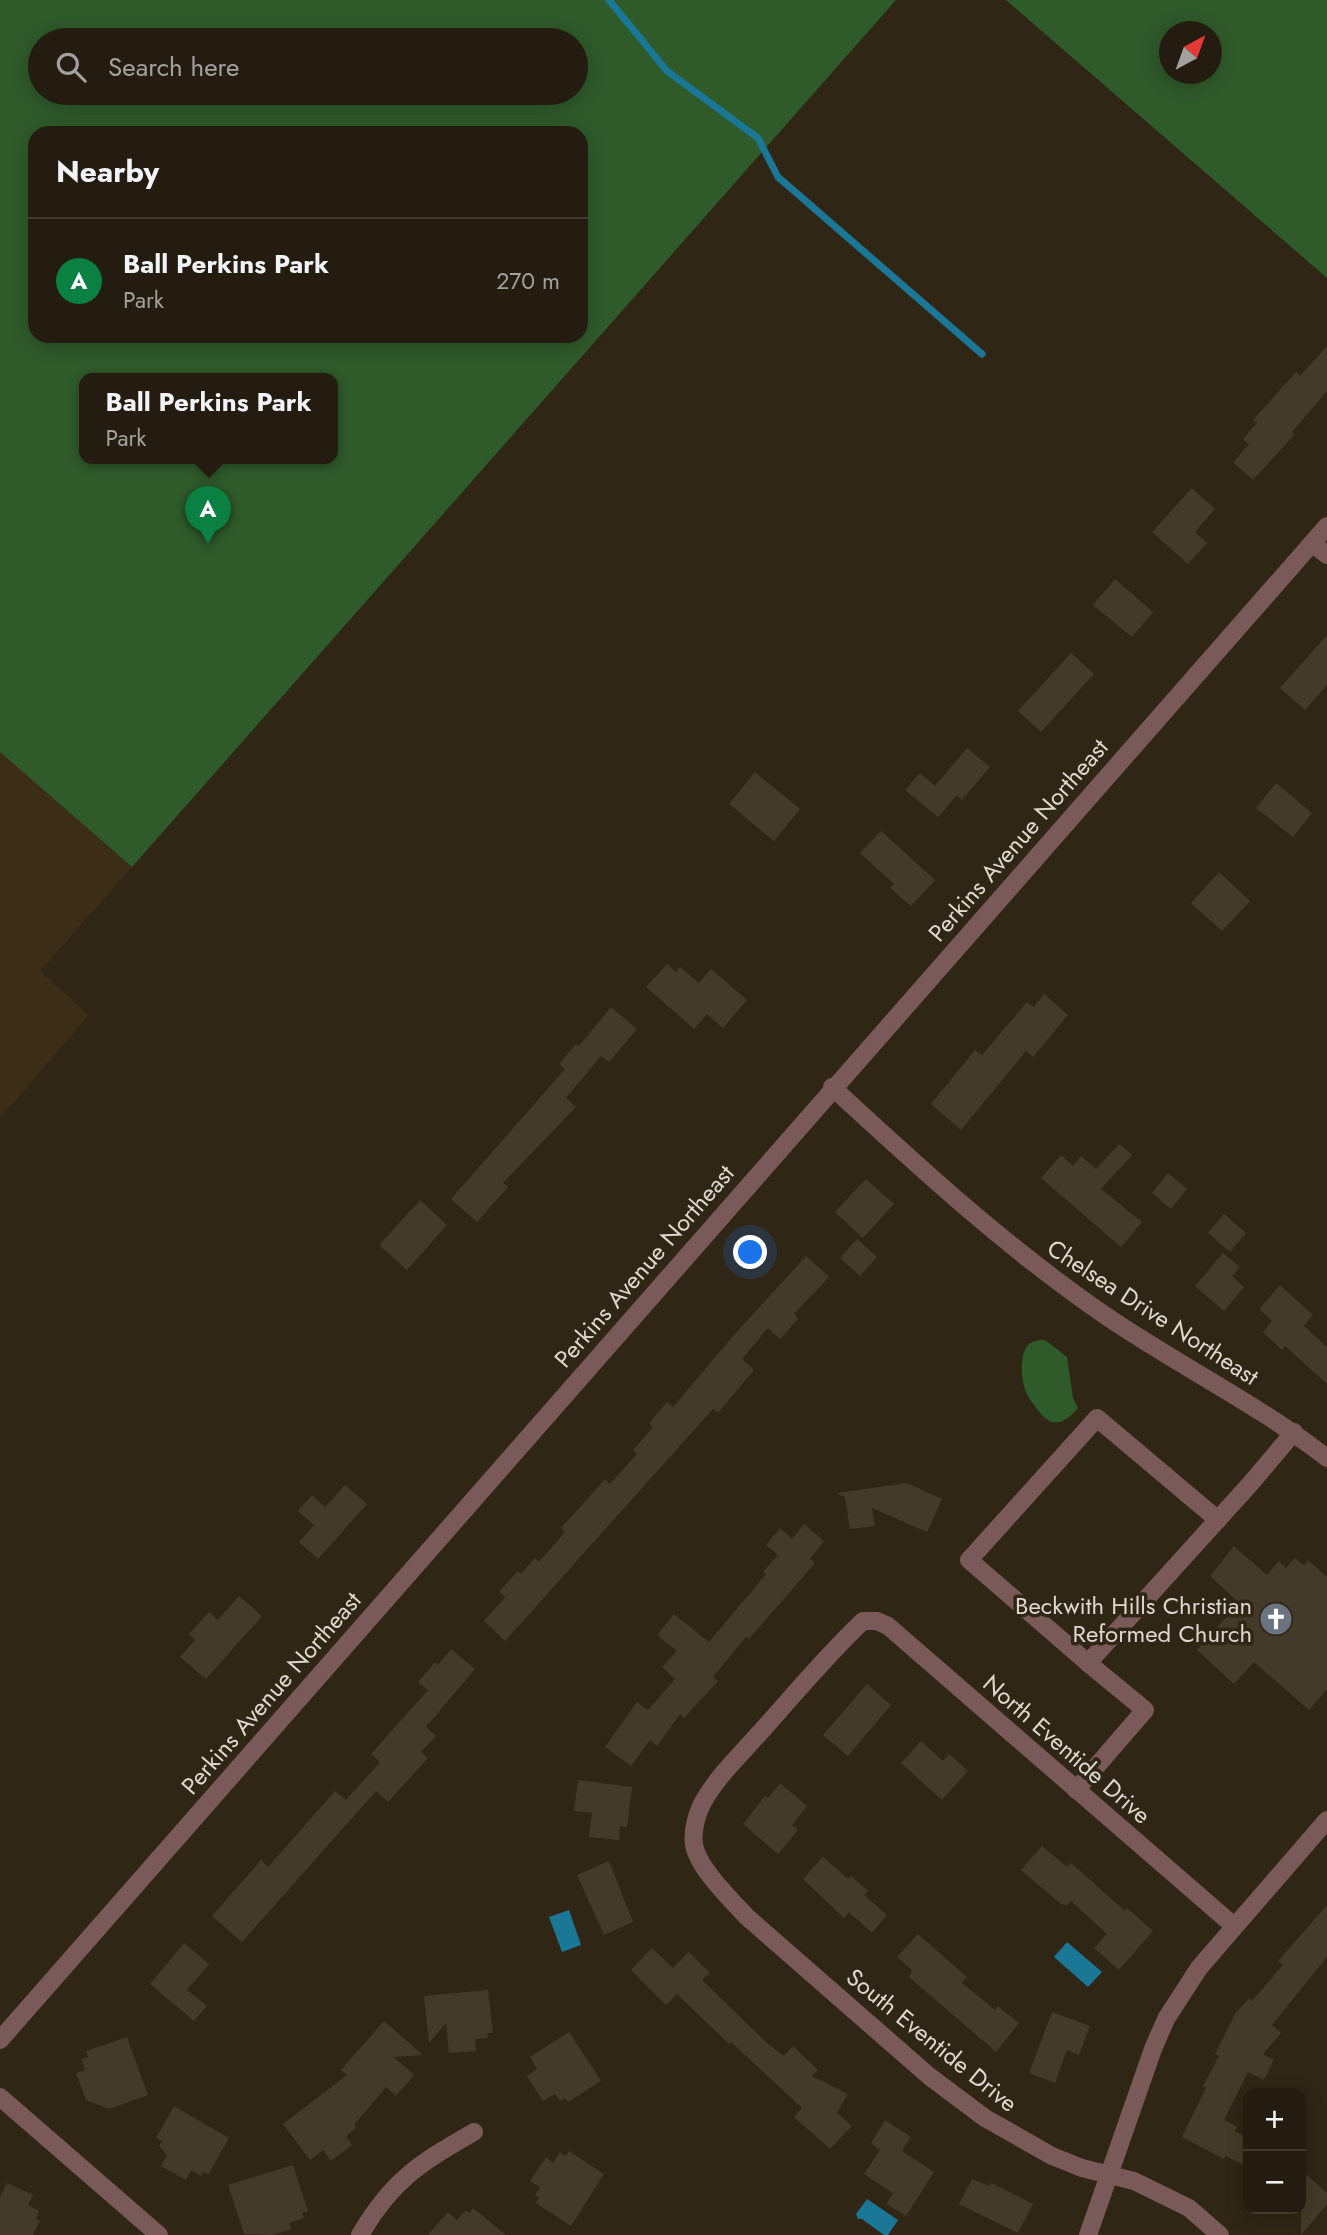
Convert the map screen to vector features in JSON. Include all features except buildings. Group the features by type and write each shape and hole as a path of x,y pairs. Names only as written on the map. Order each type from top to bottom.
{"street":[{"name":"Perkins Avenue Northeast","path":"0,2040 832,1087 1327,526"},
{"path":"1312,542 1327,555"},
{"name":"Chelsea Drive Northeast","path":"832,1087 1012,1247 1110,1318 1294,1432 1327,1458"},
{"path":"1076,1790 1145,1710 969,1560 1097,1418 1217,1520"},
{"path":"1088,1663 1294,1432"},
{"name":"North Eventide Drive","path":"694,1844 699,1811 722,1776 838,1645 863,1621 877,1621 888,1626 1234,1926"},
{"path":"1088,2235 1153,2049 1167,2019 1193,1976 1327,1820"},
{"name":"South Eventide Drive","path":"694,1844 700,1859 724,1892 753,1923 929,2076 1010,2134 1082,2168 1134,2181 1189,2208 1220,2235"},
{"path":"0,2097 159,2235"},
{"path":"360,2235 376,2207 407,2174 474,2132"}],"shaded area":[{"path":"0,752 132,867 40,971 89,1015 0,1118"}],"green space":[{"path":"0,0 896,0 132,867 0,752"},
{"path":"1006,0 1327,0 1327,278"},
{"path":"1045,1340 1067,1357 1073,1398 1078,1408 1061,1422 1045,1418 1024,1387 1022,1360 1026,1348 1033,1342"}],"water":[{"path":"569,1910 581,1945 562,1952 549,1917"},
{"path":"1067,1942 1102,1972 1088,1987 1054,1957"},
{"path":"867,2199 898,2220 888,2235 858,2219 856,2214"}],"waterway":[{"path":"609,0 667,71 758,138 778,177 982,354"}],"place":[{"name":"Ball Perkins Park","path":"208,544"},
{"name":"Beckwith Hills Christian Reformed Church","path":"1276,1619"}]}
